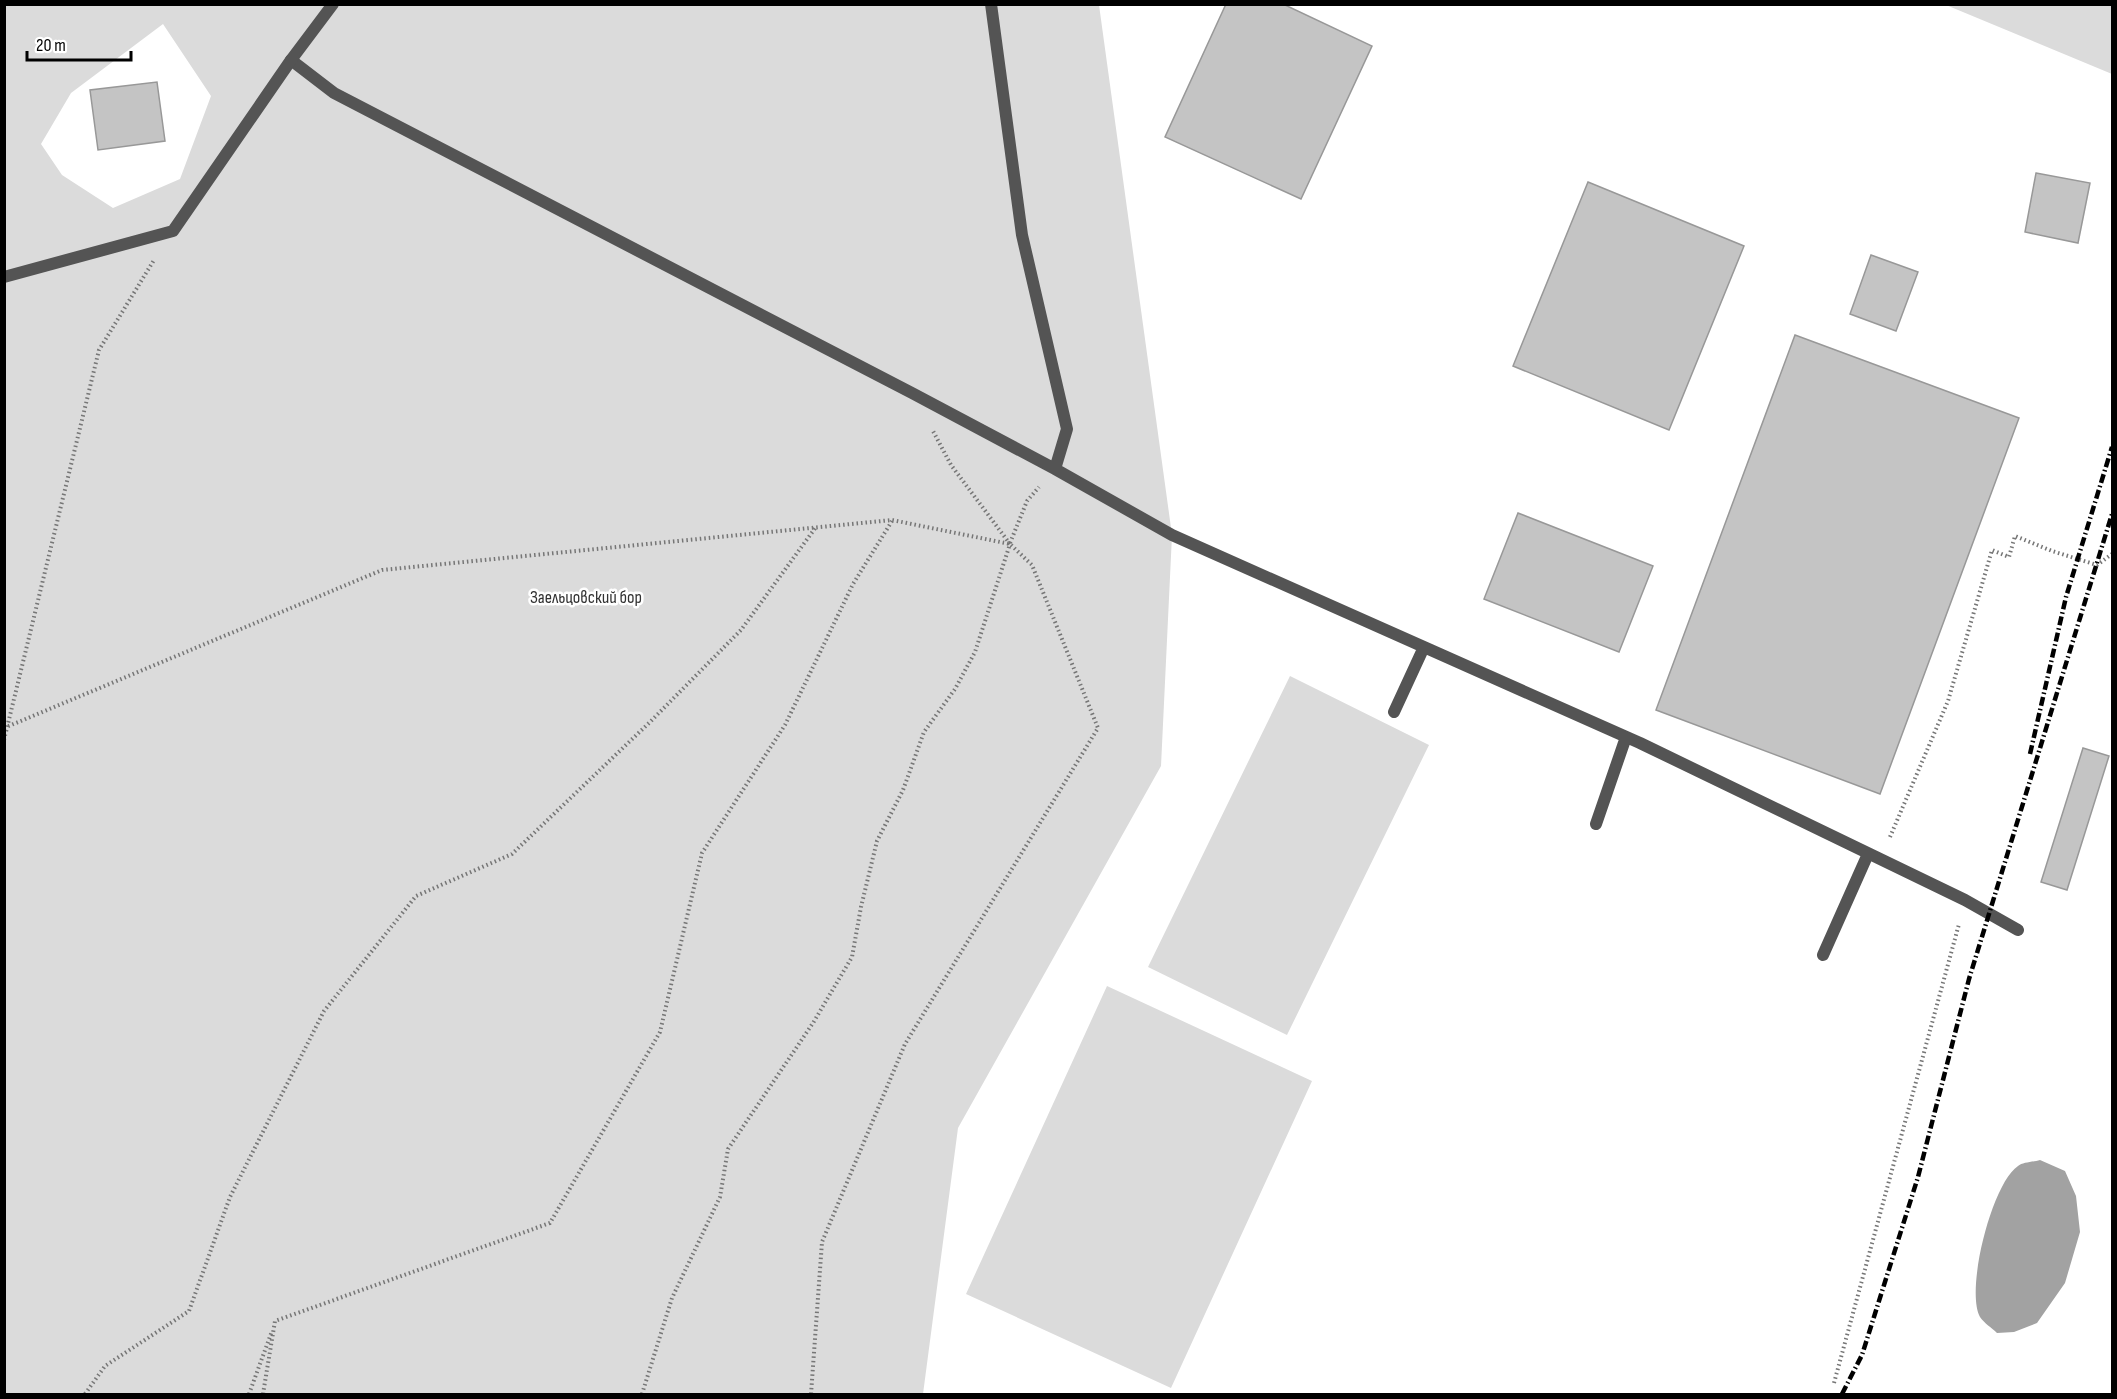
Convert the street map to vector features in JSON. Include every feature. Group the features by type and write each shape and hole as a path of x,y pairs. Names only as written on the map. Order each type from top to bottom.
{"street":[{"path":"4,278 173,231 291,60 333,4"},
{"path":"990,4 1022,235 1068,429 1055,469"},
{"path":"291,60 334,93 912,393 1055,469 1172,535 1626,737 1965,900 2018,930"},
{"path":"1394,712 1424,647"},
{"path":"1596,824 1626,737"},
{"path":"1822,955 1868,854"}],"path":[{"path":"4,740 99,350 173,231"},
{"path":"811,1395 822,1242 905,1044 1098,728 1032,565 1010,544 951,465 912,393"},
{"path":"642,1395 672,1298 720,1197 728,1149 813,1023 852,957 877,841 903,790 924,732 955,689 975,652 1010,544 1027,501 1055,469"},
{"path":"6,727 382,570 892,520 1010,544"},
{"path":"275,1321 550,1223 660,1032 702,853 785,726 853,584 892,520"},
{"path":"85,1395 105,1366 189,1311 230,1197 324,1011 416,896 512,854 650,722 741,630 817,527"},
{"path":"1881,860 1948,700 1992,550 2009,556 2015,536 2052,551 2097,565 2112,554"},
{"path":"1834,1383 1965,900"},
{"path":"249,1395 275,1321"},
{"path":"263,1395 275,1321"}],"green space":[{"name":"Заельцовский бор","path":"5,5 1099,5 1172,535 1161,766 958,1128 923,1394 5,1394","holes":["163,24 211,96 180,179 113,208 62,175 41,144 71,93"]},
{"path":"1946,5 2112,5 2112,74"},
{"path":"1290,676 1429,745 1287,1035 1148,967"},
{"path":"1107,986 1312,1081 1171,1388 966,1294"}],"shaded area":[{"path":"2040,1160 2065,1171 2076,1196 2080,1232 2065,1283 2037,1323 2014,1332 1997,1333 1980,1317 1976,1303 1976,1284 1984,1238 1999,1193 2008,1176 2020,1165"}],"building":[{"path":"1226,4 1283,4 1372,46 1301,199 1165,137"},
{"path":"157,82 165,141 98,150 90,90"},
{"path":"2036,173 2090,183 2078,243 2025,232"},
{"path":"1588,182 1744,246 1669,430 1513,366"},
{"path":"1871,255 1918,272 1896,331 1850,314"},
{"path":"1795,335 2019,418 1880,794 1656,710"},
{"path":"1518,513 1653,566 1619,652 1484,599"},
{"path":"2083,748 2109,756 2067,890 2041,882"}],"railway":[{"path":"2030,754 2066,597 2112,447"},
{"path":"1842,1394 1862,1355 1918,1177 1969,979 2112,514"}]}
